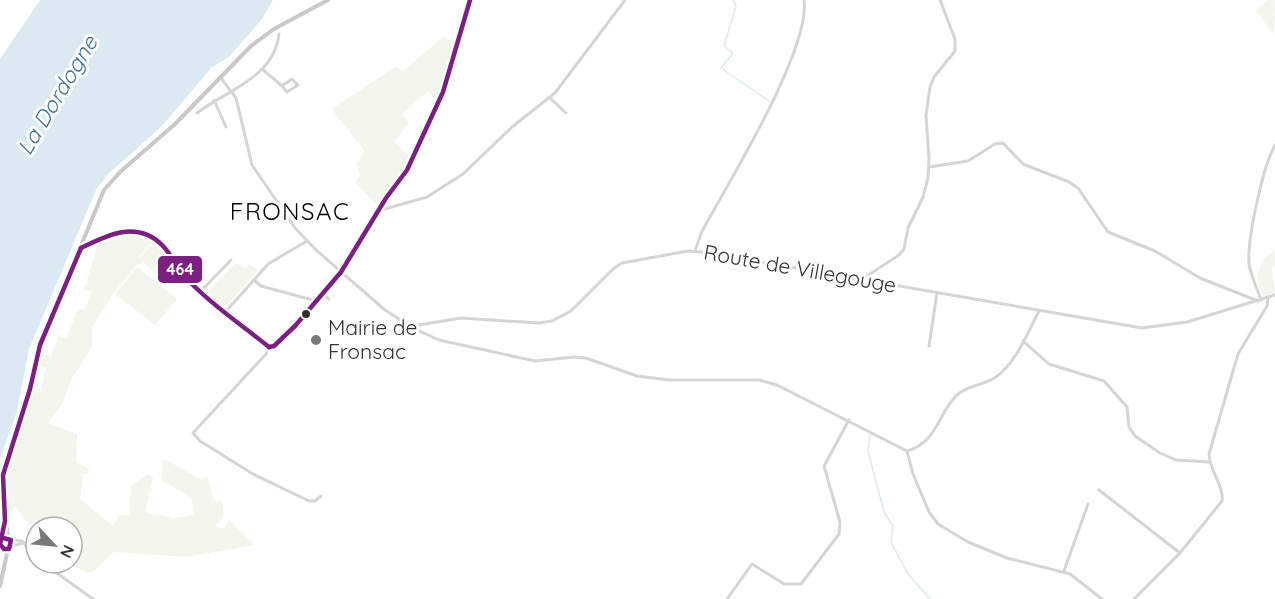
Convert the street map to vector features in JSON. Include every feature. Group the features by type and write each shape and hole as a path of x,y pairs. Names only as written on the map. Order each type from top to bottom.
{"main road":[{"path":"0,586 8,542 3,475 30,389 40,345 81,248 98,200 111,182 175,124 263,37 328,0"},
{"path":"1,547 8,542"},
{"path":"1,547 8,542"},
{"path":"1,547 5,564"}],"street":[{"path":"269,347 274,346 295,326 341,272 378,211 407,170 440,100 470,0"},
{"path":"378,211 419,200 463,174 512,128 550,98 625,0"},
{"path":"695,251 702,231 787,72 800,36 804,0"},
{"path":"865,281 867,276 899,255 904,249 908,228 923,197 929,167 926,115 930,87 934,77 953,56 955,47 940,0"},
{"path":"197,113 214,100 233,92 262,69 270,59 279,34"},
{"path":"262,69 287,92 298,85 292,79 282,86"},
{"path":"220,77 233,92 252,165 282,210 307,241 341,272 390,314 415,329 439,340 536,361 586,358 617,371 670,380 759,381 777,385 907,451 929,512 938,524 968,542 1006,558 1064,571 1094,590 1102,599"},
{"path":"550,98 566,113"},
{"path":"214,100 226,127"},
{"path":"929,167 968,161 1001,142 1012,150 1023,165 1069,182 1078,188 1108,232 1163,255 1200,278 1260,300"},
{"path":"1260,300 1252,276 1249,257 1265,167 1275,145"},
{"path":"81,248 113,232 141,233 161,244 179,270 201,291 269,347"},
{"path":"226,310 268,264 307,241"},
{"name":"Route de Villegouge","path":"411,325 461,318 539,323 552,321 571,311 617,266 628,262 695,251 1128,327 1157,328 1187,322 1275,295"},
{"path":"201,291 231,260"},
{"path":"254,280 261,286 316,301"},
{"path":"928,346 937,293"},
{"path":"322,294 329,299"},
{"path":"1134,599 1154,583 1222,501 1222,492 1209,462 1229,377 1238,354 1267,306 1268,297"},
{"path":"907,451 919,447 931,437 958,394 1000,374 1023,341 1039,311"},
{"path":"1023,341 1049,364 1104,381 1128,407 1129,427 1136,436 1160,453 1176,460 1209,462"},
{"path":"269,347 266,354 193,433 200,441 278,487 309,501 315,501 321,496"},
{"path":"727,599 752,564 784,584 801,584 835,542 840,522 824,466 849,420"},
{"path":"1099,490 1180,553"},
{"path":"1064,571 1088,504"},
{"path":"8,542 24,543"},
{"path":"60,575 93,599"}],"shaded area":[{"path":"1268,0 1275,0 1274,36 1256,10"},
{"path":"444,36 454,44 436,100 428,91 402,114 409,123 394,142 410,157 377,205 355,182 360,176 357,164 364,151 331,109 397,66 402,72"},
{"path":"126,232 139,235 160,247 169,258 167,260 164,258 152,270 139,258 151,245 154,248 151,244 138,257 143,263 137,265 112,295 92,328 92,347 71,380 62,404 48,423 77,434 76,462 89,469 88,473 83,474 80,499 113,526 120,514 129,515 131,486 148,474 153,478 145,512 175,518 193,515 192,498 161,480 163,461 166,460 202,480 206,476 214,501 223,501 223,516 216,526 224,529 229,520 255,545 187,557 113,552 93,572 86,572 84,571 84,515 24,515 24,518 15,506 9,511 11,517 8,518 5,484 32,389 41,390 46,368 38,365 41,354 51,356 59,336 67,339 76,312 80,309 85,310 91,292 84,289 99,241"},
{"path":"1275,250 1275,266 1272,268 1275,294 1264,297 1258,284 1259,271 1265,259"},
{"path":"236,263 246,268 249,264 258,270 226,306 207,292"},
{"path":"137,267 177,299 155,325 115,294"}],"water":[{"name":"La Dordogne","path":"40,0 273,0 262,19 229,57 212,67 161,127 108,174 96,190 29,349 17,411 0,459 0,59"}],"waterway":[{"path":"733,0 736,6 724,46 733,53 721,68 769,101"},
{"path":"870,435 868,451 884,512 893,526 891,542 908,574 930,599"}],"transit line":[{"name":"464","path":"269,347 274,346 295,326 341,272 386,198 407,170 443,92 470,0"},
{"name":"464","path":"81,248 122,232 142,233 152,237 166,249 186,278 199,291 269,347"},
{"name":"464","path":"3,538 11,540 9,549 4,549 0,544 5,521 3,475 30,389 40,345 81,248"}],"place":[{"name":"Mairie de Fronsac","path":"316,340"}],"district":[{"name":"FRONSAC","path":"290,212"}]}
